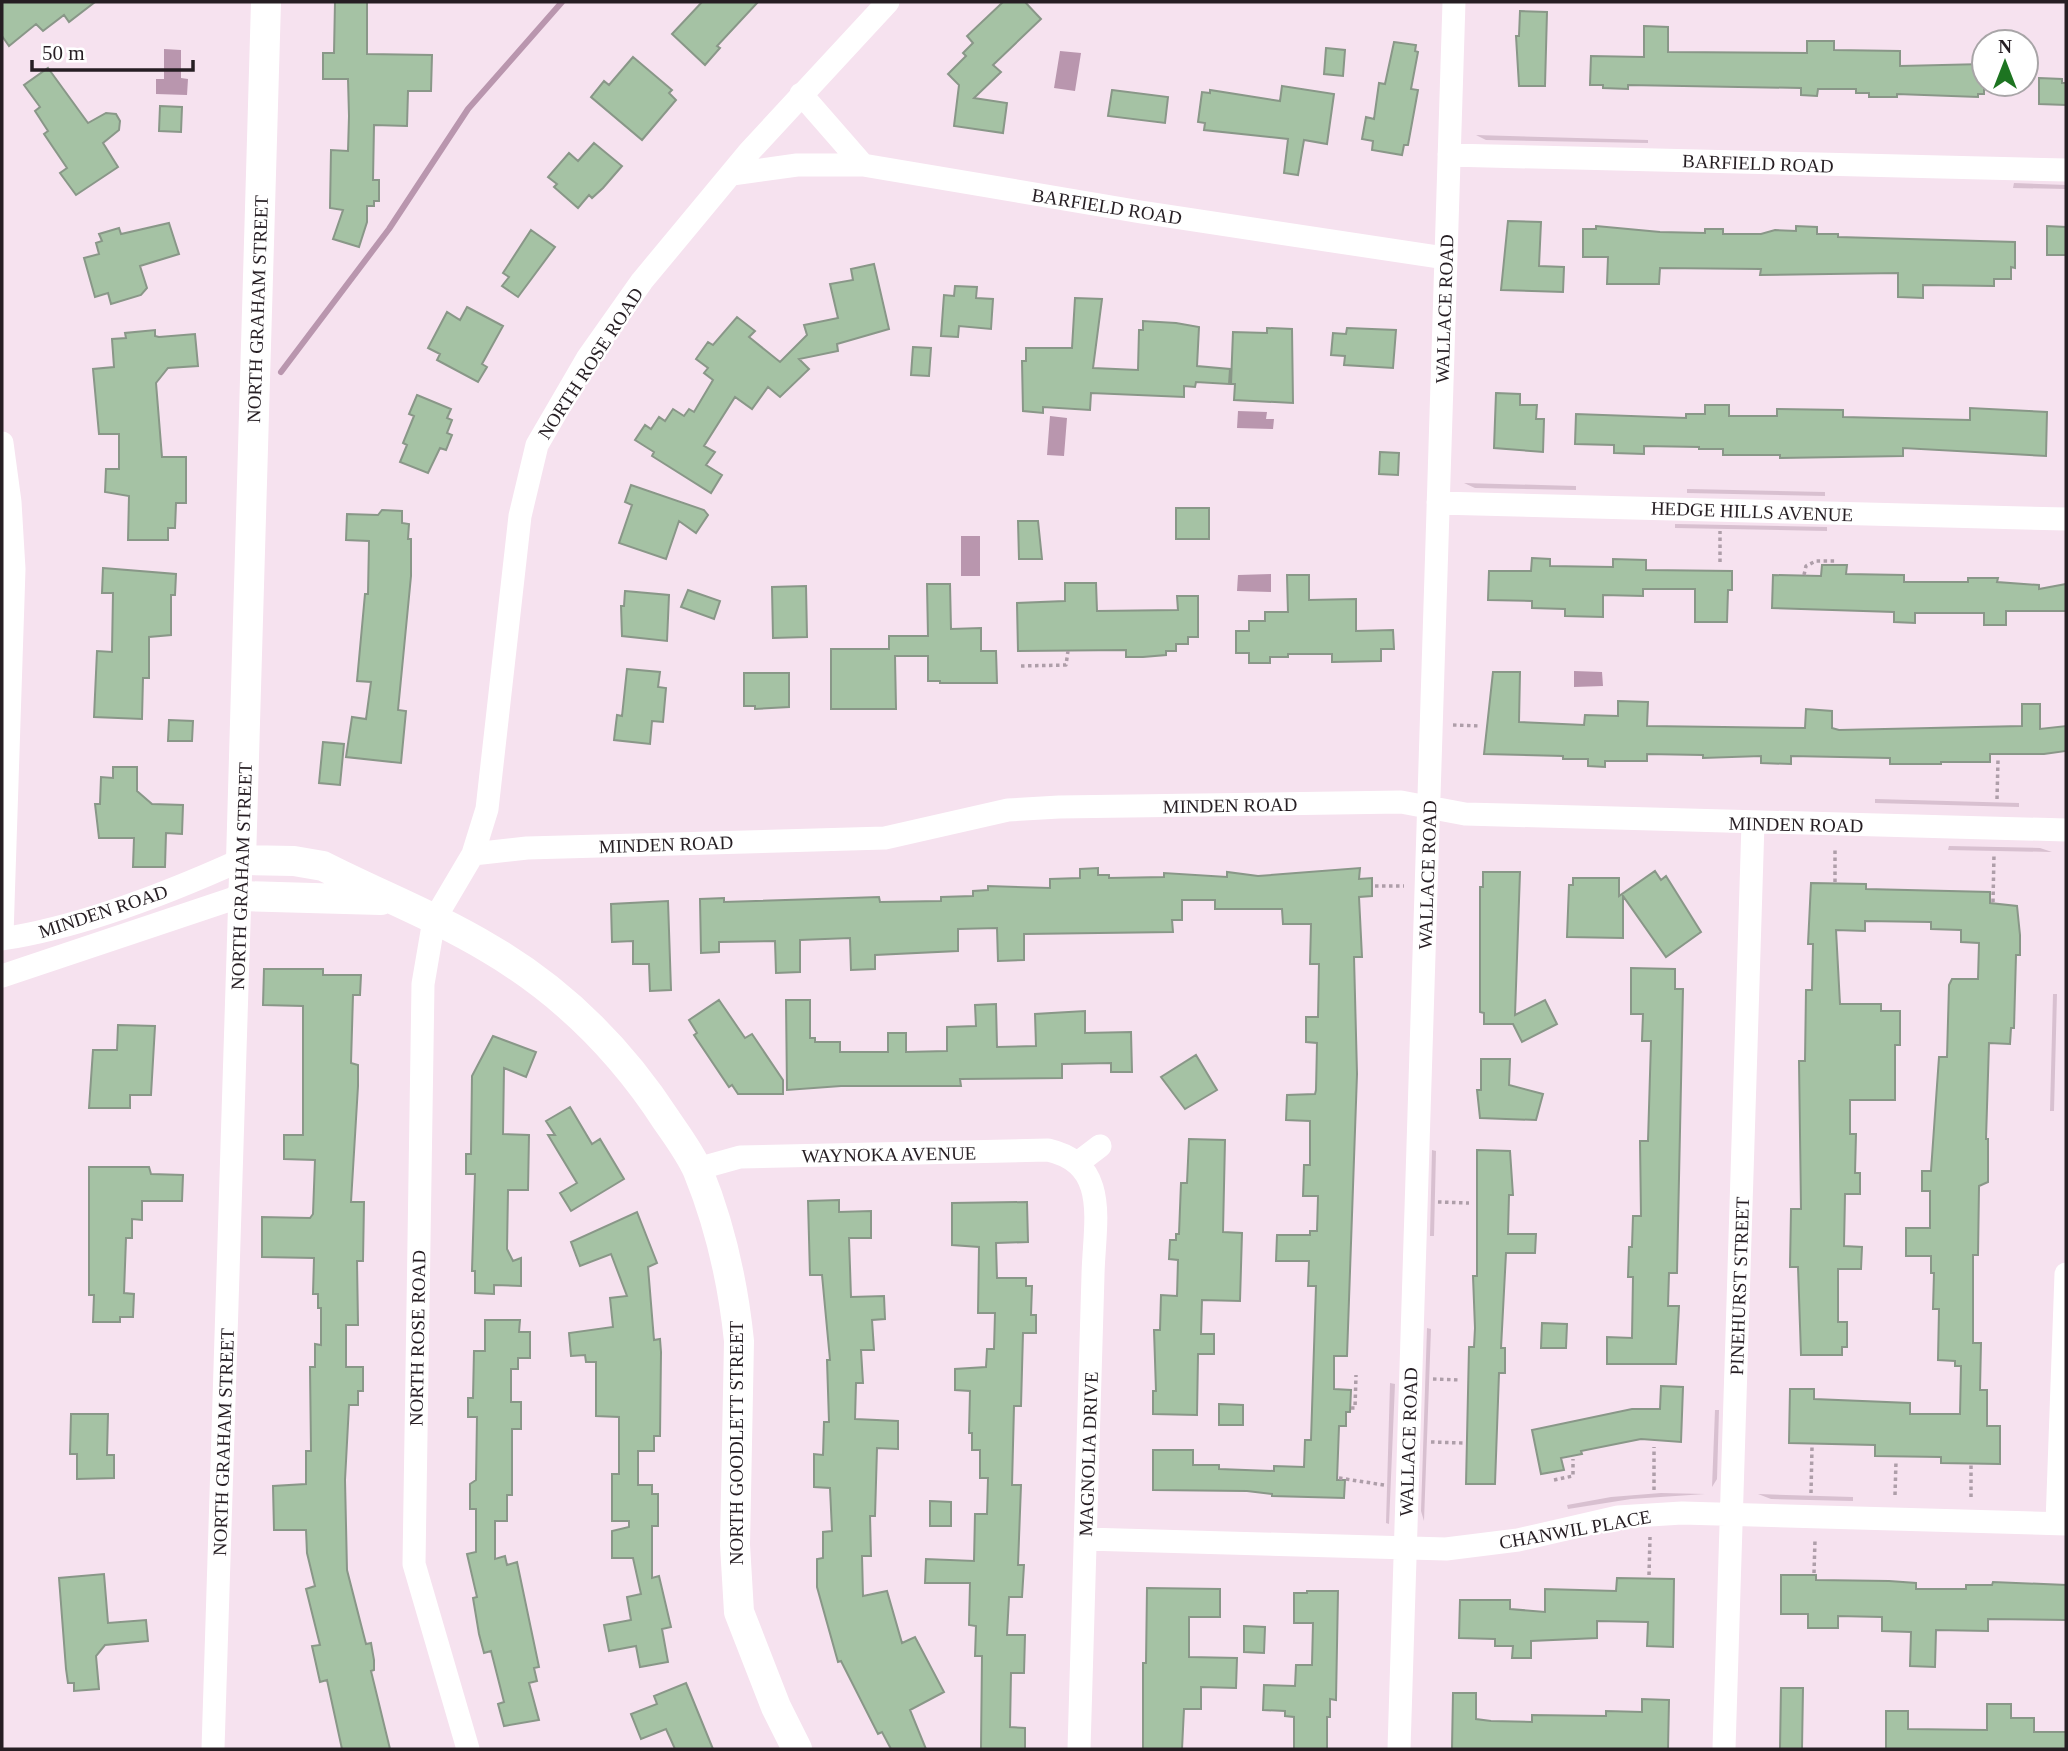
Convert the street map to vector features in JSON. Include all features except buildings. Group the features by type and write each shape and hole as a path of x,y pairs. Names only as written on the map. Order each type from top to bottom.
{"main road":[{"name":"NORTH GRAHAM STREET","path":"242,860 266,2"},
{"name":"NORTH GOODLETT STREET","path":"242,860 294,861 323,866 488,947 524,971 577,1013 630,1068 697,1169 728,1271 738,1341 735,1545 739,1612 776,1707 797,1749"},
{"name":"NORTH GOODLETT STREET","path":"241,896 391,900"}],"street":[{"name":"NORTH ROSE ROAD","path":"473,854 487,809 520,516 537,445 587,359 642,281 801,94 888,2"},
{"name":"WALLACE ROAD","path":"1399,1749 1454,2"},
{"path":"801,94 863,165"},
{"name":"BARFIELD ROAD","path":"1449,155 2066,170"},
{"name":"BARFIELD ROAD","path":"732,174 797,165 863,165 1141,212 1445,258"},
{"path":"2,443 10,502 14,569 2,937"},
{"name":"HEDGE HILLS AVENUE","path":"1438,503 2066,519"},
{"name":"MINDEN ROAD","path":"473,854 527,848 885,838 1008,810 1059,807 1401,802 1465,814 2066,830"},
{"name":"PINEHURST STREET","path":"1724,1749 1753,822"},
{"path":"434,920 473,854"},
{"name":"NORTH GRAHAM STREET","path":"213,1749 242,860"},
{"name":"MINDEN ROAD","path":"2,937 36,934 186,885 242,860"},
{"name":"MINDEN ROAD","path":"2,976 241,896"},
{"name":"NORTH ROSE ROAD","path":"434,920 423,984 414,1564 468,1749"},
{"path":"1079,1162 1100,1146"},
{"name":"WAYNOKA AVENUE","path":"697,1169 740,1157 759,1156 1035,1151 1065,1154 1079,1162"},
{"name":"MAGNOLIA DRIVE","path":"1079,1162 1090,1178 1095,1196 1079,1749"},
{"path":"2062,1524 2066,1274"},
{"name":"CHANWIL PLACE","path":"1085,1539 1405,1549 1473,1548 1566,1527 1650,1514 2062,1524"}],"path":[{"path":"1720,531 1720,562"},
{"path":"1804,575 1806,566 1811,563 1836,561"},
{"path":"1021,666 1066,665 1068,651"},
{"path":"1453,725 1481,726"},
{"path":"1997,799 1998,760"},
{"path":"1835,849 1835,882"},
{"path":"1993,902 1994,854"},
{"path":"1375,886 1404,886"},
{"path":"1438,1202 1469,1203"},
{"path":"1351,1408 1355,1408 1356,1375"},
{"path":"1433,1379 1461,1380"},
{"path":"1431,1442 1463,1443"},
{"path":"1654,1447 1654,1490"},
{"path":"1811,1493 1812,1447"},
{"path":"1554,1480 1573,1476 1573,1459"},
{"path":"1895,1495 1896,1461"},
{"path":"1971,1465 1971,1497"},
{"path":"1339,1478 1384,1485"},
{"path":"1649,1576 1650,1535"},
{"path":"1814,1573 1815,1538"}],"shaded area":[{"path":"164,49 181,50 181,78 188,79 187,95 156,94 156,79 164,79"},
{"path":"1060,51 1081,53 1075,91 1054,88"},
{"path":"1476,135 1648,140 1648,143 1486,140"},
{"path":"2014,183 2066,185 2066,189 2013,188"},
{"path":"1238,411 1267,412 1266,419 1274,419 1273,429 1237,428"},
{"path":"1050,416 1067,418 1064,456 1047,455"},
{"path":"1464,483 1576,486 1576,490 1475,488"},
{"path":"1687,489 1825,492 1825,496 1687,493"},
{"path":"1675,524 1827,527 1827,531 1675,528"},
{"path":"961,536 980,536 980,576 961,576"},
{"path":"1271,574 1271,592 1237,591 1238,575"},
{"path":"1574,671 1602,672 1603,686 1574,687"},
{"path":"1875,799 2019,803 2019,807 1875,803"},
{"path":"1949,846 2040,848 2052,852 1948,850"},
{"path":"2053,994 2057,994 2054,1111 2050,1111"},
{"path":"1432,1150 1436,1151 1434,1236 1430,1236"},
{"path":"1427,1328 1431,1329 1424,1521 1421,1511"},
{"path":"1390,1383 1395,1384 1389,1524 1386,1523"},
{"path":"1715,1410 1719,1410 1717,1479 1712,1487"},
{"path":"1661,1493 1705,1494 1631,1499 1568,1509 1567,1505 1611,1497"},
{"path":"1758,1494 1853,1497 1853,1501 1771,1499"}],"waterway":[{"path":"281,372 389,229 468,109 562,2"}]}
